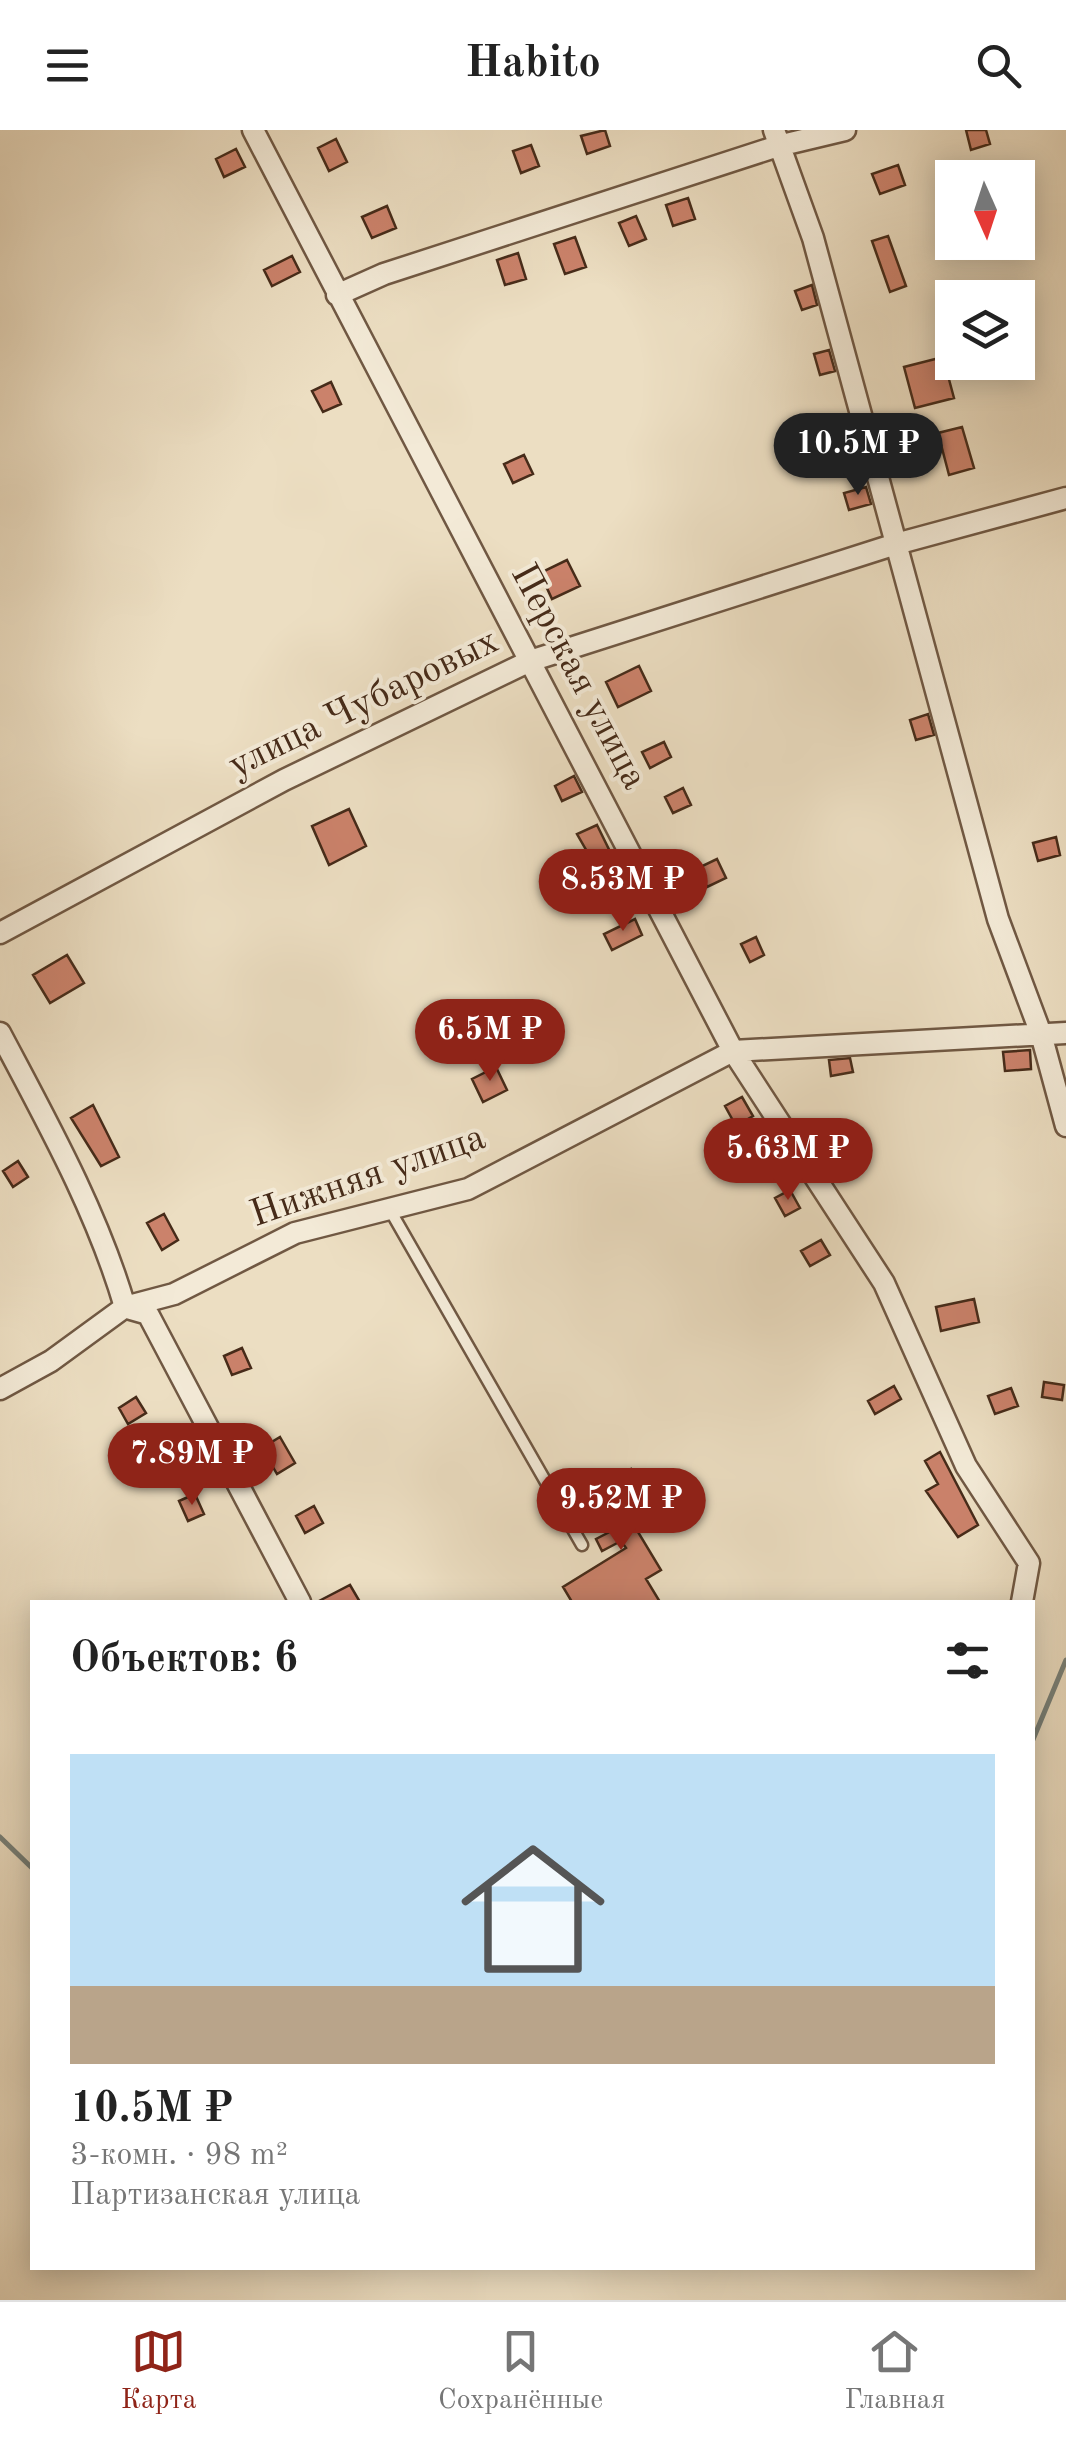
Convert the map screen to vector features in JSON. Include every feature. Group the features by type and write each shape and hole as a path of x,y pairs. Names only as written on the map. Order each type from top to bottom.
{"street":[{"name":"Перская улица","path":"253,130 734,1051 884,1284 966,1466 1029,1562 1022,1600"},
{"path":"337,295 384,274 776,138 845,130"},
{"path":"776,138 813,238 998,919 1041,1034 1066,1126"},
{"name":"улица Чубаровых","path":"0,933 284,780 530,661 896,544 1066,498"},
{"name":"Нижняя улица","path":"0,1389 51,1361 125,1307 174,1294 295,1233 468,1189 734,1051 1066,1033"},
{"path":"0,1034 56,1137 110,1256 125,1307 148,1314 299,1600"}],"lane":[{"path":"390,1210 582,1545"}],"building":[{"path":"605,130 610,146 587,154 581,136"},
{"path":"966,130 986,130 990,144 971,150"},
{"path":"336,139 347,162 329,171 318,148"},
{"path":"531,145 539,166 521,173 513,151"},
{"path":"236,149 245,167 224,177 216,159"},
{"path":"898,165 905,185 880,194 872,174"},
{"path":"688,198 695,219 673,226 666,205"},
{"path":"387,206 396,228 372,238 362,217"},
{"path":"636,216 646,239 629,246 619,223"},
{"path":"888,236 906,286 890,292 872,241"},
{"path":"575,237 586,267 565,274 554,244"},
{"path":"518,253 526,279 505,285 497,260"},
{"path":"292,256 300,272 272,286 264,270"},
{"path":"812,285 817,305 802,310 795,291"},
{"path":"829,350 835,371 820,375 814,354"},
{"path":"935,359 935,380 949,380 954,398 915,408 904,367"},
{"path":"331,382 341,404 323,412 312,391"},
{"path":"844,418 848,433 825,439 821,424"},
{"path":"962,427 974,468 949,475 938,433"},
{"path":"524,455 533,474 513,483 504,464"},
{"path":"866,487 871,504 849,510 844,493"},
{"path":"567,560 580,586 552,599 540,573"},
{"path":"639,666 651,691 618,707 606,682"},
{"path":"928,714 934,735 916,740 910,720"},
{"path":"664,742 671,757 650,768 642,752"},
{"path":"574,776 582,792 562,801 555,786"},
{"path":"683,788 691,805 673,813 665,797"},
{"path":"349,809 366,846 329,865 312,826"},
{"path":"597,825 623,878 607,886 577,834"},
{"path":"1056,837 1060,855 1038,861 1033,843"},
{"path":"717,859 726,878 707,887 698,868"},
{"path":"635,919 642,935 612,950 604,934"},
{"path":"756,937 764,955 750,962 741,944"},
{"path":"67,955 84,983 50,1003 33,975"},
{"path":"1030,1050 1031,1069 1005,1071 1003,1052"},
{"path":"850,1058 853,1072 831,1076 829,1060"},
{"path":"496,1067 507,1090 483,1102 472,1079"},
{"path":"742,1097 753,1116 736,1126 725,1106"},
{"path":"93,1105 119,1157 101,1166 71,1118"},
{"path":"18,1161 28,1177 13,1187 3,1171"},
{"path":"790,1190 800,1208 785,1216 775,1198"},
{"path":"164,1214 178,1240 162,1250 147,1223"},
{"path":"821,1240 830,1255 810,1266 801,1251"},
{"path":"974,1299 979,1322 941,1331 936,1307"},
{"path":"242,1348 251,1368 232,1375 224,1356"},
{"path":"1044,1382 1064,1385 1062,1400 1042,1397"},
{"path":"894,1386 901,1399 875,1414 868,1401"},
{"path":"1011,1388 1018,1406 995,1414 988,1396"},
{"path":"136,1397 146,1413 128,1424 119,1408"},
{"path":"280,1437 295,1463 277,1474 262,1448"},
{"path":"940,1452 978,1525 958,1537 926,1491 938,1484 925,1461"},
{"path":"631,1469 653,1524 638,1532 661,1570 646,1579 659,1600 571,1600 563,1587 626,1548 621,1541 602,1551 596,1539 625,1524 604,1482"},
{"path":"195,1494 204,1514 188,1521 179,1501"},
{"path":"314,1506 323,1523 305,1533 296,1516"},
{"path":"350,1585 359,1600 321,1600"}],"waterway":[{"path":"1035,1735 1066,1660"},
{"path":"0,1837 30,1866"}]}
